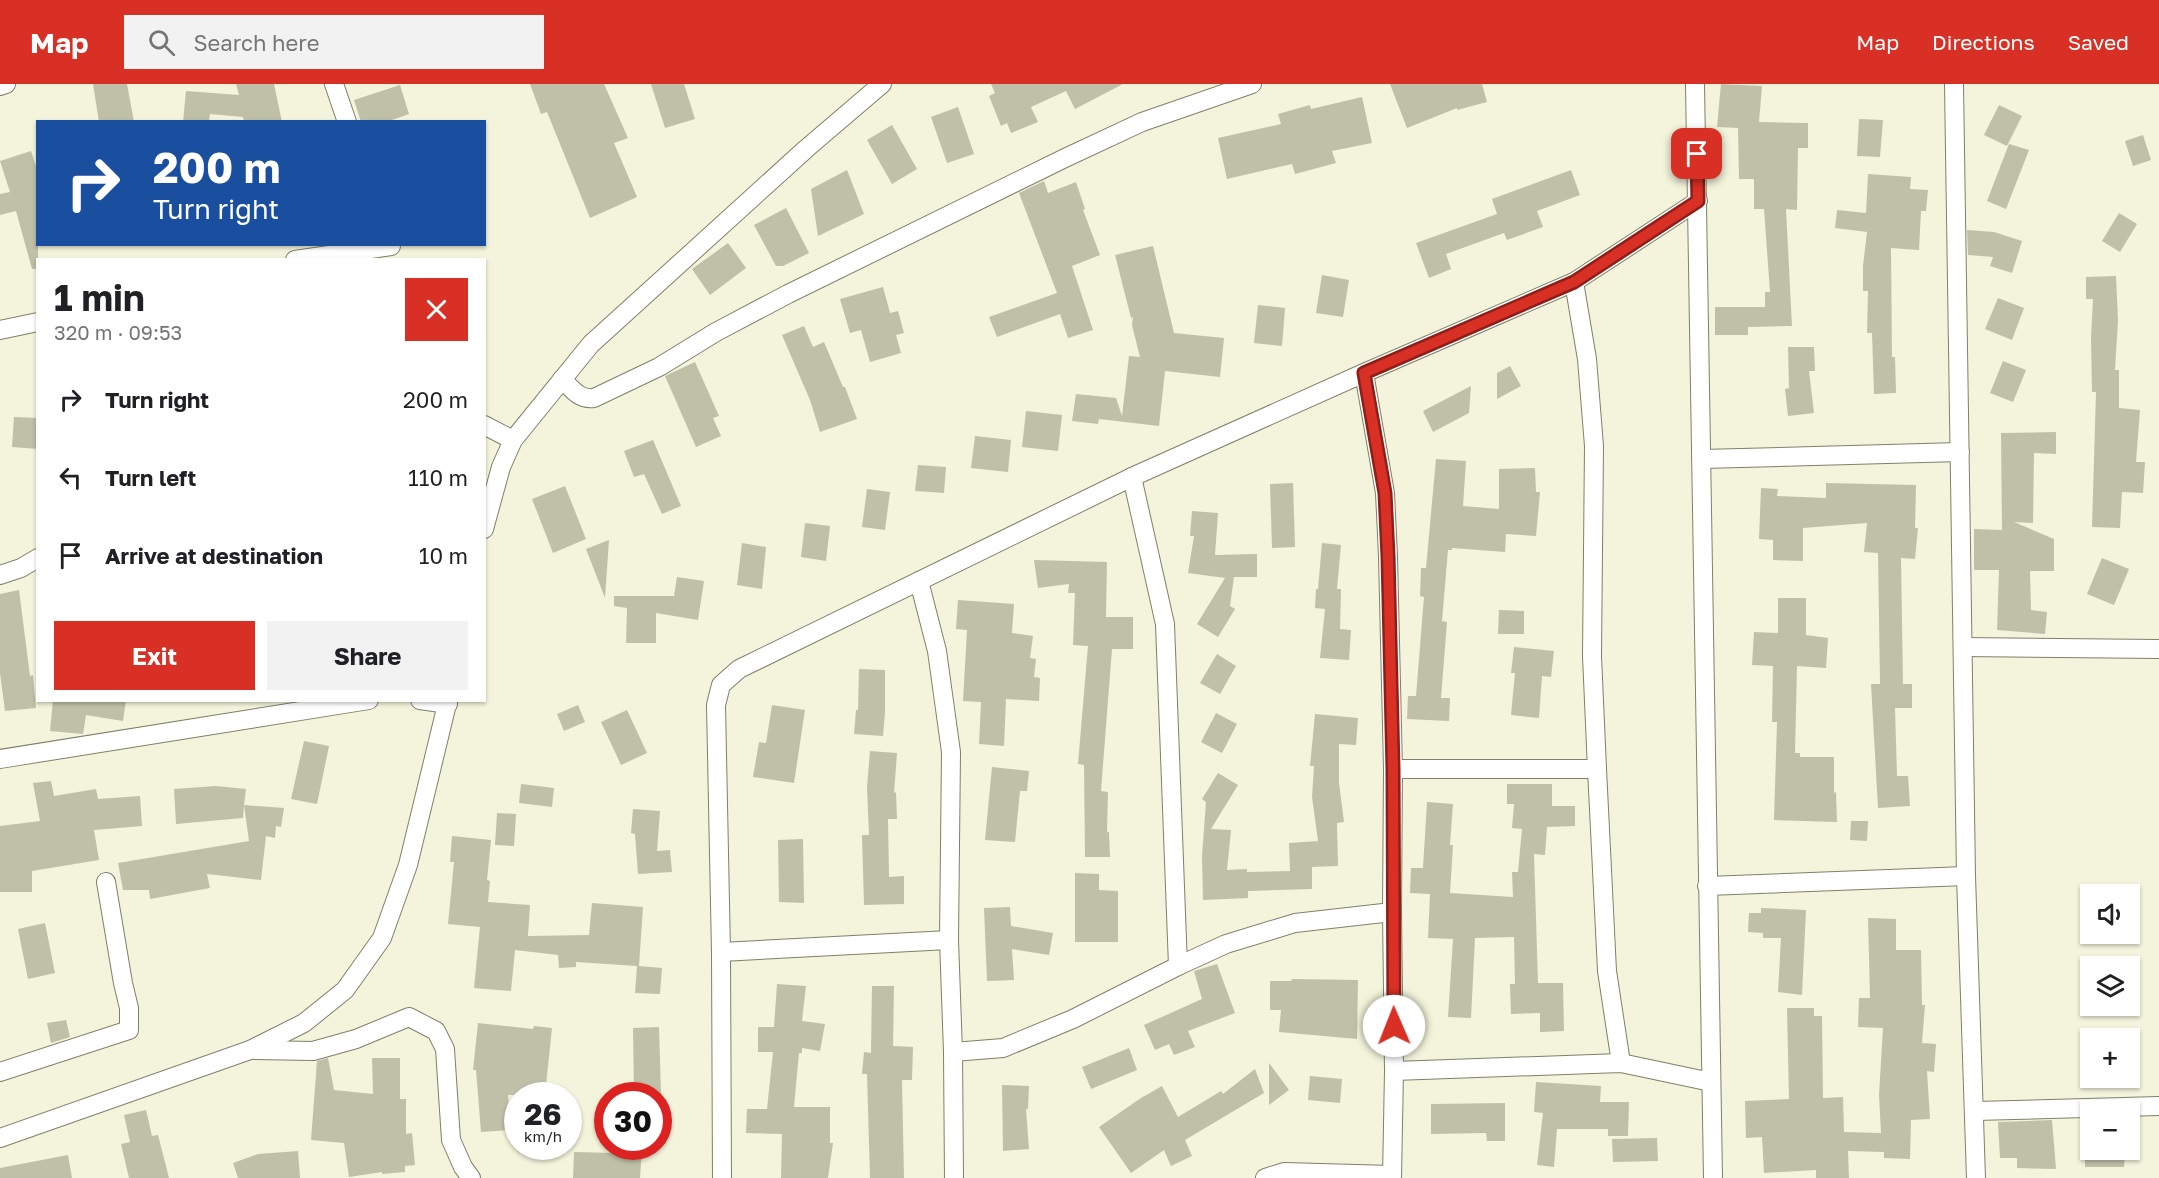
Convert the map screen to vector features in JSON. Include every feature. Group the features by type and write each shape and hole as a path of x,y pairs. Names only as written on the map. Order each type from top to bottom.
{"street":[{"path":"0,86 6,84"},
{"path":"334,84 346,120"},
{"path":"486,515 489,495 513,440 591,344 807,148 882,84"},
{"path":"562,380 579,396 585,399 594,398 659,367 716,332 788,294 1065,158 1142,122 1252,84"},
{"path":"1695,84 1713,1178"},
{"path":"1954,84 1966,876 1976,1178"},
{"path":"722,1178 721,952 716,705 721,685 739,669 1132,477 1574,282 1698,201"},
{"path":"315,258 393,250"},
{"path":"1574,282 1587,359 1594,446 1592,656 1607,970 1621,1063"},
{"path":"0,330 36,322"},
{"path":"1265,1178 1284,1172 1392,1177 1393,769 1385,493 1364,373"},
{"path":"486,426 513,440"},
{"path":"1702,459 1960,452"},
{"path":"1132,477 1165,624 1178,966"},
{"path":"0,574 21,568 36,559"},
{"path":"919,581 937,651 951,752 949,940 954,1178"},
{"path":"1963,647 2159,649"},
{"path":"0,759 356,702"},
{"path":"0,1138 250,1050 304,1023 345,990 382,938 408,865 448,702"},
{"path":"1393,769 1597,769"},
{"path":"1707,886 1966,876"},
{"path":"0,1072 129,1030 127,993 123,982 106,882"},
{"path":"953,1052 1003,1048 1073,1019 1226,944 1295,923 1392,912"},
{"path":"721,952 949,940"},
{"path":"250,1050 313,1051 356,1039 409,1017 436,1031 445,1048 451,1140 463,1167 471,1178"},
{"path":"1394,1071 1621,1063 1711,1082"},
{"path":"1975,1111 2159,1106"}],"building":[{"path":"93,84 127,84 134,120 99,120"},
{"path":"236,84 274,84 282,120 244,120 243,117 210,114 209,120 183,120 186,91 239,95"},
{"path":"530,84 604,84 628,138 614,143 637,197 590,218 547,112 541,114"},
{"path":"651,84 684,84 695,119 665,128"},
{"path":"991,84 1123,84 1075,109 1066,91 1031,107 1038,122 1011,133 1007,123 1001,126 989,96 995,93"},
{"path":"1390,84 1482,84 1487,102 1457,110 1457,108 1407,128"},
{"path":"1721,84 1762,86 1759,122 1808,123 1808,148 1798,148 1797,210 1786,209 1792,326 1748,327 1748,335 1715,335 1715,307 1765,307 1765,292 1770,292 1764,209 1754,209 1754,179 1739,179 1738,128 1717,127"},
{"path":"400,85 409,114 392,120 360,120 354,100"},
{"path":"1362,97 1372,143 1332,151 1336,163 1295,174 1292,164 1227,179 1218,138 1281,124 1278,114 1310,105 1311,109"},
{"path":"1999,105 2022,116 2007,146 1984,135"},
{"path":"958,107 974,154 947,163 931,117"},
{"path":"1859,119 1883,120 1880,157 1857,156"},
{"path":"892,125 917,169 892,184 867,140"},
{"path":"2143,135 2151,160 2133,166 2125,141"},
{"path":"2009,144 2029,150 2006,209 1987,201"},
{"path":"31,151 36,166 38,258 36,258 36,269 32,269 16,211 0,215 0,194 10,192 0,161"},
{"path":"847,170 864,214 818,236 811,189"},
{"path":"1571,170 1580,195 1537,211 1543,227 1507,240 1504,233 1446,254 1451,269 1429,278 1416,243 1497,214 1492,199"},
{"path":"1868,174 1911,177 1910,189 1928,190 1926,211 1921,211 1919,250 1891,248 1892,357 1895,357 1896,393 1874,394 1872,333 1867,333 1868,291 1863,291 1867,232 1835,228 1837,210 1866,213"},
{"path":"1044,181 1048,193 1076,182 1085,209 1083,210 1100,255 1072,266 1093,330 1068,338 1060,314 997,337 989,317 1057,293 1019,193"},
{"path":"786,208 809,253 783,266 776,266 754,225"},
{"path":"2119,213 2137,224 2120,252 2102,241"},
{"path":"1967,230 1994,232 2022,241 2012,273 1990,266 1993,257 1968,255"},
{"path":"728,243 746,268 710,295 692,269"},
{"path":"1153,246 1174,333 1224,338 1220,377 1165,371 1159,426 1099,419 1098,424 1072,421 1076,394 1116,398 1122,416 1129,356 1140,357 1132,325 1133,317 1131,318 1115,255"},
{"path":"1322,275 1349,280 1343,317 1316,313"},
{"path":"2116,276 2118,320 2115,370 2119,370 2119,408 2140,410 2136,462 2145,462 2143,493 2122,492 2120,528 2092,527 2096,392 2092,392 2093,299 2086,299 2086,277"},
{"path":"883,287 890,313 898,311 904,333 896,335 901,353 870,362 861,330 850,333 840,299"},
{"path":"1998,298 2024,308 2012,340 1985,329"},
{"path":"1258,305 1285,308 1282,346 1254,343"},
{"path":"804,326 813,347 824,342 857,419 820,432 810,400 782,335"},
{"path":"1788,347 1814,347 1815,371 1809,371 1814,413 1788,416 1785,389 1789,388"},
{"path":"2003,361 2026,370 2013,402 1990,393"},
{"path":"695,362 719,416 713,418 721,436 696,447 665,376"},
{"path":"1510,366 1521,386 1497,399 1497,373"},
{"path":"1471,386 1469,413 1433,432 1423,411"},
{"path":"1026,411 1062,415 1058,451 1022,447"},
{"path":"14,417 36,418 36,449 12,447"},
{"path":"2056,432 2056,454 2034,453 2033,523 2014,522 2054,539 2054,571 2030,571 2031,610 2047,612 2045,634 1997,630 1999,570 1974,570 1974,529 2002,530 2001,433"},
{"path":"975,436 1011,440 1008,472 971,468"},
{"path":"653,440 681,506 662,514 644,474 634,477 624,451"},
{"path":"1436,459 1466,461 1463,506 1499,509 1499,469 1535,468 1536,492 1540,492 1536,536 1506,534 1505,552 1452,548 1448,550 1442,621 1447,622 1441,698 1450,698 1449,721 1407,719 1408,696 1416,696 1424,597 1420,596 1421,568 1426,568"},
{"path":"918,465 946,467 944,493 915,491"},
{"path":"1293,483 1295,547 1272,548 1270,484"},
{"path":"1826,483 1916,485 1915,528 1918,528 1915,559 1901,558 1903,684 1912,684 1912,708 1895,708 1897,776 1908,776 1910,806 1878,808 1871,684 1880,684 1878,553 1864,552 1867,523 1803,528 1803,561 1773,560 1773,540 1759,539 1761,488 1778,489 1777,496 1826,498"},
{"path":"565,486 586,539 553,553 532,499"},
{"path":"867,489 890,492 885,530 862,527"},
{"path":"1192,511 1218,513 1215,555 1257,554 1257,577 1234,577 1230,606 1235,609 1218,637 1197,624 1225,578 1188,573 1194,536 1190,536"},
{"path":"805,523 830,526 826,561 801,557"},
{"path":"609,540 605,598 586,549"},
{"path":"742,543 766,547 762,589 737,585"},
{"path":"1322,543 1341,545 1337,589 1341,589 1340,629 1351,630 1349,660 1320,658 1325,609 1315,608"},
{"path":"2102,558 2129,569 2114,605 2087,594"},
{"path":"1034,560 1107,562 1106,617 1133,617 1133,649 1112,649 1101,791 1108,792 1107,832 1109,832 1110,857 1085,857 1084,765 1078,764 1088,646 1073,645 1075,593 1068,593 1069,584 1038,588"},
{"path":"677,577 704,581 698,620 656,613 656,643 626,643 627,608 614,606 614,596 674,596"},
{"path":"19,590 36,708 5,711 0,673 0,594"},
{"path":"1778,598 1806,598 1806,635 1828,638 1826,668 1797,666 1795,753 1800,753 1800,757 1834,757 1837,822 1774,820 1777,722 1772,722 1773,666 1752,665 1754,632 1778,633"},
{"path":"958,600 1014,604 1012,633 1033,636 1030,658 1036,659 1034,677 1040,678 1039,701 1006,699 1004,746 979,744 981,702 963,701 967,630 956,629"},
{"path":"1499,610 1524,611 1524,634 1498,634"},
{"path":"1514,647 1554,651 1551,677 1542,676 1539,718 1511,715 1515,673 1511,673"},
{"path":"1217,654 1236,666 1220,694 1200,683"},
{"path":"859,669 885,670 883,736 854,734 856,710 858,710"},
{"path":"53,702 126,702 123,721 86,715 83,734 50,731"},
{"path":"578,705 585,722 564,731 557,714"},
{"path":"772,705 805,710 794,783 753,777 759,742 766,743"},
{"path":"627,710 647,753 621,765 601,722"},
{"path":"1216,713 1237,724 1222,753 1201,742"},
{"path":"1315,714 1358,718 1356,745 1339,744 1339,783 1344,822 1337,823 1338,866 1312,867 1312,889 1248,891 1248,898 1203,900 1202,856 1206,802 1202,799 1218,773 1238,785 1211,829 1231,830 1227,870 1290,871 1289,843 1318,841 1312,797 1314,766 1310,766"},
{"path":"304,741 329,746 317,804 291,799"},
{"path":"870,751 897,753 894,793 896,792 897,819 888,819 889,877 904,876 904,904 864,905 862,835 869,835 867,787"},
{"path":"992,767 1029,771 1027,791 1020,791 1015,842 985,840"},
{"path":"51,781 54,796 96,789 98,799 140,796 142,826 94,830 99,860 32,871 32,892 0,892 0,826 40,821 33,783"},
{"path":"521,784 554,788 552,807 519,803"},
{"path":"1507,784 1552,784 1552,806 1575,806 1575,826 1547,827 1545,855 1534,854 1538,983 1563,983 1564,1031 1540,1032 1540,1013 1511,1014 1510,984 1515,984 1514,937 1475,938 1471,1018 1448,1017 1453,939 1428,938 1430,894 1410,893 1411,868 1423,868 1427,802 1453,804 1450,893 1513,897 1512,872 1518,872 1522,829 1512,828 1514,804 1507,804"},
{"path":"216,786 246,789 243,818 176,824 174,789"},
{"path":"244,805 284,808 281,827 276,826 275,838 266,836 261,880 207,874 210,888 150,899 149,890 123,890 118,863 249,841"},
{"path":"633,809 660,811 657,851 670,850 672,872 638,874 635,834 631,833"},
{"path":"497,813 516,814 514,846 495,845"},
{"path":"1851,821 1868,821 1867,841 1850,840"},
{"path":"452,836 491,840 487,880 490,881 488,902 530,905 528,936 589,935 592,903 643,907 639,966 662,968 660,994 635,993 637,966 576,962 576,967 559,968 558,955 515,950 511,991 474,988 480,927 448,924 454,862 450,862"},
{"path":"803,839 804,903 779,902 778,840"},
{"path":"1075,873 1099,874 1099,890 1118,891 1118,942 1075,942"},
{"path":"1010,907 1011,926 1053,933 1049,955 1012,949 1014,980 987,981 984,908"},
{"path":"1761,908 1806,910 1802,995 1778,992 1781,938 1763,938 1763,933 1748,932 1749,913 1761,913"},
{"path":"1868,918 1896,919 1896,950 1921,950 1922,1005 1925,1005 1922,1043 1936,1044 1934,1072 1927,1071 1930,1119 1911,1120 1910,1159 1884,1158 1884,1152 1848,1151 1849,1178 1816,1178 1816,1170 1764,1173 1762,1137 1746,1138 1745,1101 1789,1099 1787,1008 1814,1008 1814,1016 1822,1016 1823,1098 1843,1097 1844,1132 1881,1133 1879,1095 1883,1028 1858,1027 1859,998 1870,998"},
{"path":"45,923 55,973 28,979 18,929"},
{"path":"1217,964 1235,1013 1188,1031 1195,1047 1174,1055 1169,1044 1155,1050 1144,1025 1202,999 1194,971"},
{"path":"1292,979 1358,980 1357,1039 1279,1032 1281,1010 1270,1010 1270,981 1291,981"},
{"path":"777,984 806,986 802,1021 825,1024 820,1051 802,1048 802,1053 799,1053 794,1107 830,1107 830,1143 833,1143 828,1178 781,1178 782,1134 746,1133 747,1109 767,1109 773,1052 758,1052 758,1027 774,1027"},
{"path":"872,986 894,986 893,1046 913,1047 912,1080 902,1080 904,1178 870,1178 867,1074 862,1074 864,1052 871,1053"},
{"path":"66,1020 70,1037 51,1043 47,1023"},
{"path":"478,1023 533,1029 534,1026 552,1028 546,1082 504,1082 504,1130 481,1132 476,1070 473,1070"},
{"path":"659,1027 661,1082 634,1082 633,1028"},
{"path":"1129,1048 1137,1070 1091,1089 1082,1067"},
{"path":"328,1058 334,1090 373,1094 372,1058 400,1058 400,1099 406,1099 406,1134 412,1133 415,1165 405,1166 405,1172 382,1174 382,1172 349,1177 344,1143 311,1140 317,1061"},
{"path":"1269,1063 1289,1090 1269,1105"},
{"path":"1255,1069 1264,1093 1185,1140 1192,1156 1171,1166 1164,1150 1131,1173 1099,1127 1162,1086 1178,1117 1221,1091 1223,1094"},
{"path":"1310,1076 1342,1079 1340,1103 1308,1100"},
{"path":"1536,1082 1601,1086 1600,1102 1629,1102 1628,1136 1608,1136 1608,1129 1557,1129 1554,1167 1537,1165 1543,1113 1534,1112"},
{"path":"1002,1085 1029,1086 1028,1109 1026,1109 1029,1149 1003,1151"},
{"path":"1505,1103 1505,1141 1487,1141 1486,1133 1431,1134 1431,1104"},
{"path":"146,1110 152,1136 158,1135 169,1178 129,1178 121,1144 130,1142 124,1115"},
{"path":"2052,1120 2056,1169 2017,1168 2017,1158 2000,1158 1998,1122"},
{"path":"1657,1138 1658,1161 1613,1162 1612,1139"},
{"path":"298,1151 300,1178 238,1178 233,1163 258,1154"},
{"path":"582,1152 594,1152 594,1160 641,1160 640,1178 573,1178 574,1160 582,1160"},
{"path":"68,1155 72,1178 0,1178 0,1168"},
{"path":"2085,1160 2124,1160 2124,1167 2085,1167"}],"route":[{"path":"1394,1026 1393,769 1388,556 1385,493 1364,373 1574,282 1698,201 1697,154"}]}
